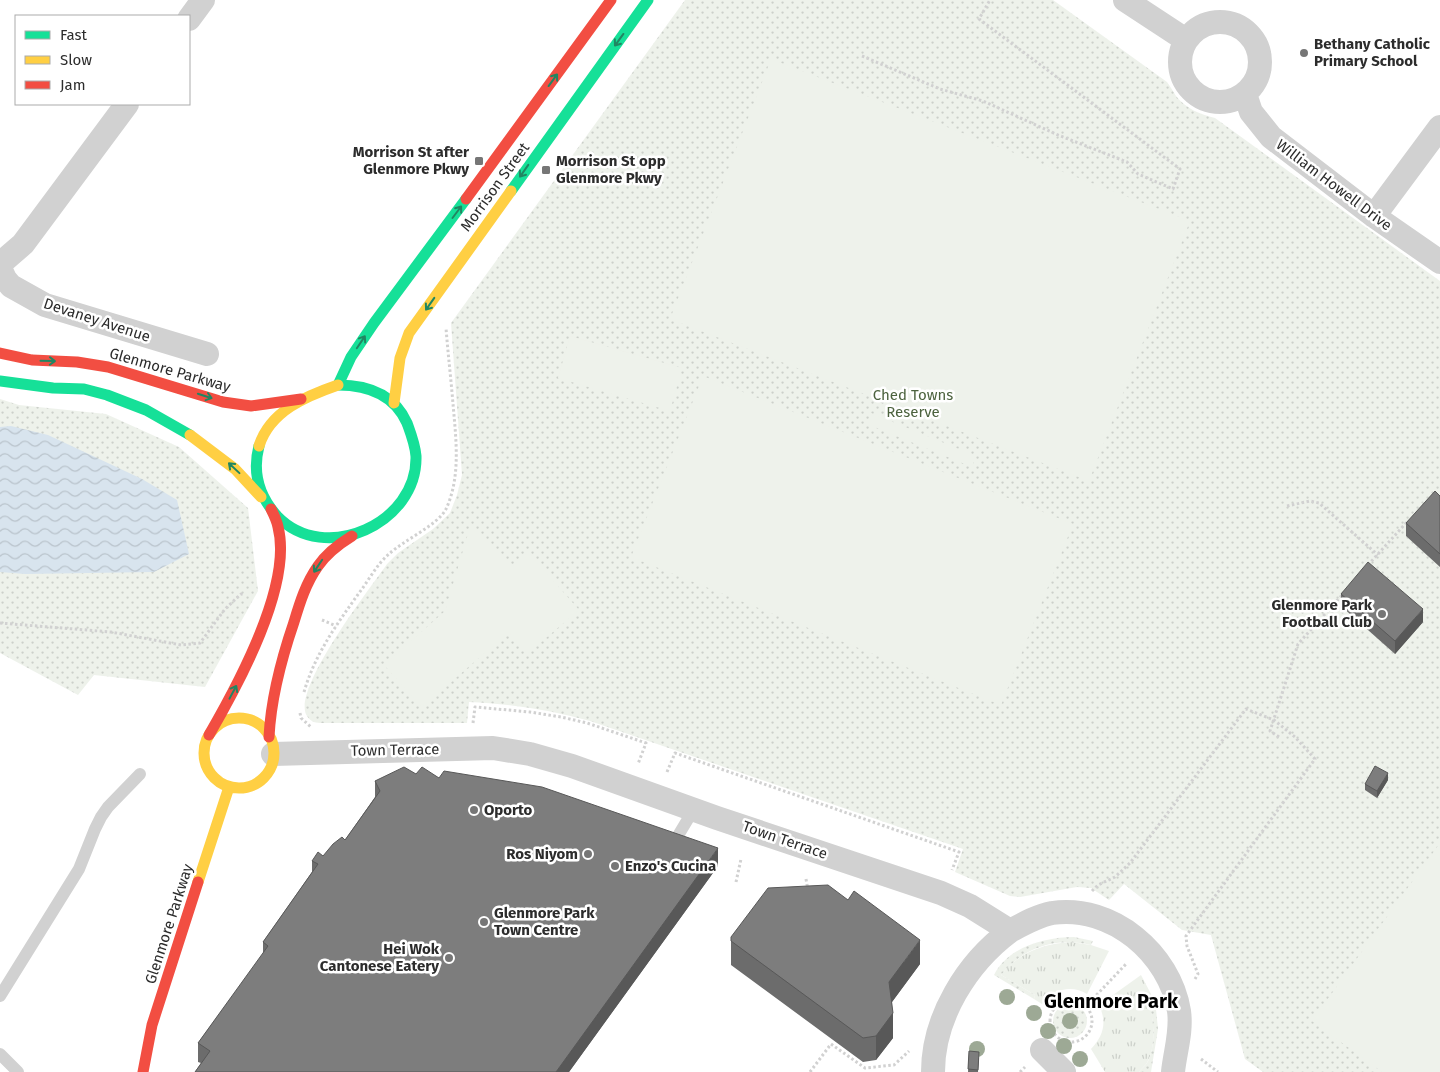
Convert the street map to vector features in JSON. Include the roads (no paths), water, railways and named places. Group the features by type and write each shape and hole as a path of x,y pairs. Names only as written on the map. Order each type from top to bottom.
{"main road":[{"name":"Morrison Street","path":"338,385 351,357 374,323 611,0"},
{"name":"Morrison Street","path":"394,403 403,344 409,333 648,0"},
{"name":"Glenmore Parkway","path":"0,353 32,360 77,362 108,366 223,402 251,406 302,399"},
{"path":"0,381 87,390 134,405 207,446 237,470 269,506 279,518 302,534 319,539 337,539 374,527 397,507 413,477 415,443 410,428 394,403 370,388 338,385 302,399 286,409 265,432 256,454 255,470 258,487 269,506 279,530 277,578 251,657 205,746 205,762 210,773 218,782 229,787 249,787 260,781 268,772 273,760 271,711 275,687 304,590 322,559 331,550 354,535"},
{"path":"210,735 218,725 228,720 240,718 262,727 271,745"},
{"name":"Glenmore Parkway","path":"143,1072 152,1025 229,787"}],"street":[{"path":"190,18 203,0"},
{"path":"1125,0 1186,40"},
{"path":"1222,22 1234,24 1246,31 1255,42 1260,55 1260,69 1254,84 1245,94 1232,101 1205,100 1194,93 1185,82 1181,68 1181,54 1186,40 1196,30 1208,24 1222,22"},
{"name":"William Howell Drive","path":"1245,94 1250,112 1271,138 1374,216 1440,262"},
{"path":"0,264 23,244 125,105"},
{"path":"1374,216 1440,127"},
{"name":"Devaney Avenue","path":"0,268 10,286 45,305 206,354"},
{"name":"Town Terrace","path":"271,745 508,750 552,760 940,893 970,906 1010,931"},
{"path":"934,1072 936,1043 949,1006 960,986 995,942 1010,931 1041,916 1052,913 1072,913 1099,918 1113,924 1140,942 1154,955 1167,973 1179,1012 1180,1031 1173,1072"},
{"path":"1042,1050 1064,1072"}],"lane":[{"path":"0,996 79,869 95,829 108,807 140,774"},
{"path":"673,844 694,809"},
{"path":"0,1054 18,1072"}],"water":[{"path":"11,426 48,435 142,479 177,500 189,554 154,572 25,574 0,572 0,427"}],"place":[{"name":"Bethany Catholic Primary School","path":"1304,53"},
{"name":"Morrison St after Glenmore Pkwy","path":"479,161"},
{"name":"Morrison St opp Glenmore Pkwy","path":"546,170"},
{"name":"Glenmore Park Football Club","path":"1382,614"},
{"name":"Oporto","path":"474,810"},
{"name":"Ros Niyom","path":"588,854"},
{"name":"Enzo's Cucina","path":"615,866"},
{"name":"Glenmore Park Town Centre","path":"484,922"},
{"name":"Hei Wok Cantonese Eatery","path":"449,958"}],"district":[{"name":"Glenmore Park","path":"1111,1001"}],"park label":[{"name":"Ched Towns Reserve","path":"913,404"}]}
